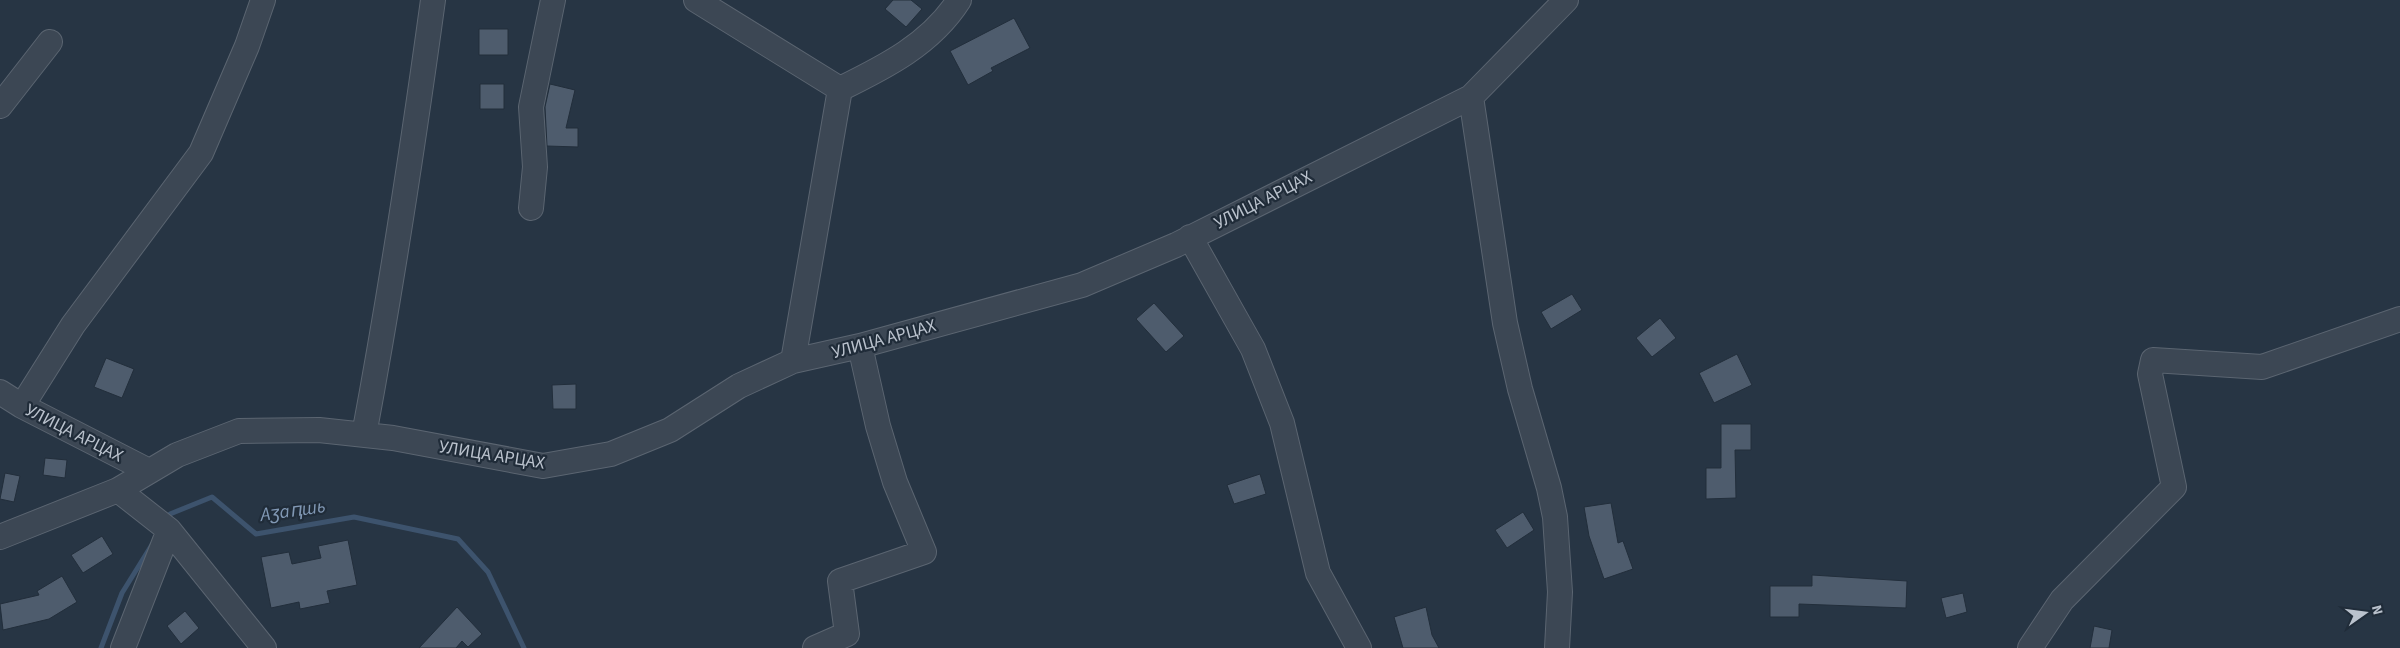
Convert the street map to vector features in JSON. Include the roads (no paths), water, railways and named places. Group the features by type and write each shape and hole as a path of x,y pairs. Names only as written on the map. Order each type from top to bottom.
{"street":[{"path":"22,406 73,325 201,153 247,46 264,0"},
{"path":"364,435 405,199 433,0"},
{"path":"531,208 535,167 531,107 553,0"},
{"path":"696,0 840,89"},
{"path":"840,89 886,66 919,45 959,0"},
{"name":"УЛИЦА АРЦАХ","path":"0,537 118,490 177,455 240,430 318,430 393,438 543,466 611,454 670,430 739,386 793,361 860,346 1082,285 1190,237 1471,97 1566,0"},
{"path":"0,106 50,42"},
{"path":"793,361 840,89"},
{"path":"1471,97 1505,324 1520,389 1549,488 1555,517 1560,592 1557,648"},
{"path":"1190,237 1253,349 1282,423 1318,573 1359,648"},
{"path":"2030,648 2062,600 2174,487 2150,374 2153,360 2262,367 2400,319"},
{"path":"814,648 847,634 840,581 924,552 892,473 878,426 860,346"},
{"name":"УЛИЦА АРЦАХ","path":"0,392 22,406 149,471"},
{"path":"118,490 161,524 264,648"},
{"path":"122,648 161,524"}],"waterway":[{"name":"Аӡаԥшь","path":"166,520 170,514 212,497 256,534 354,517 458,539 488,572 524,648"},
{"name":"Аӡаԥшь","path":"101,648 122,593 153,543"}]}
